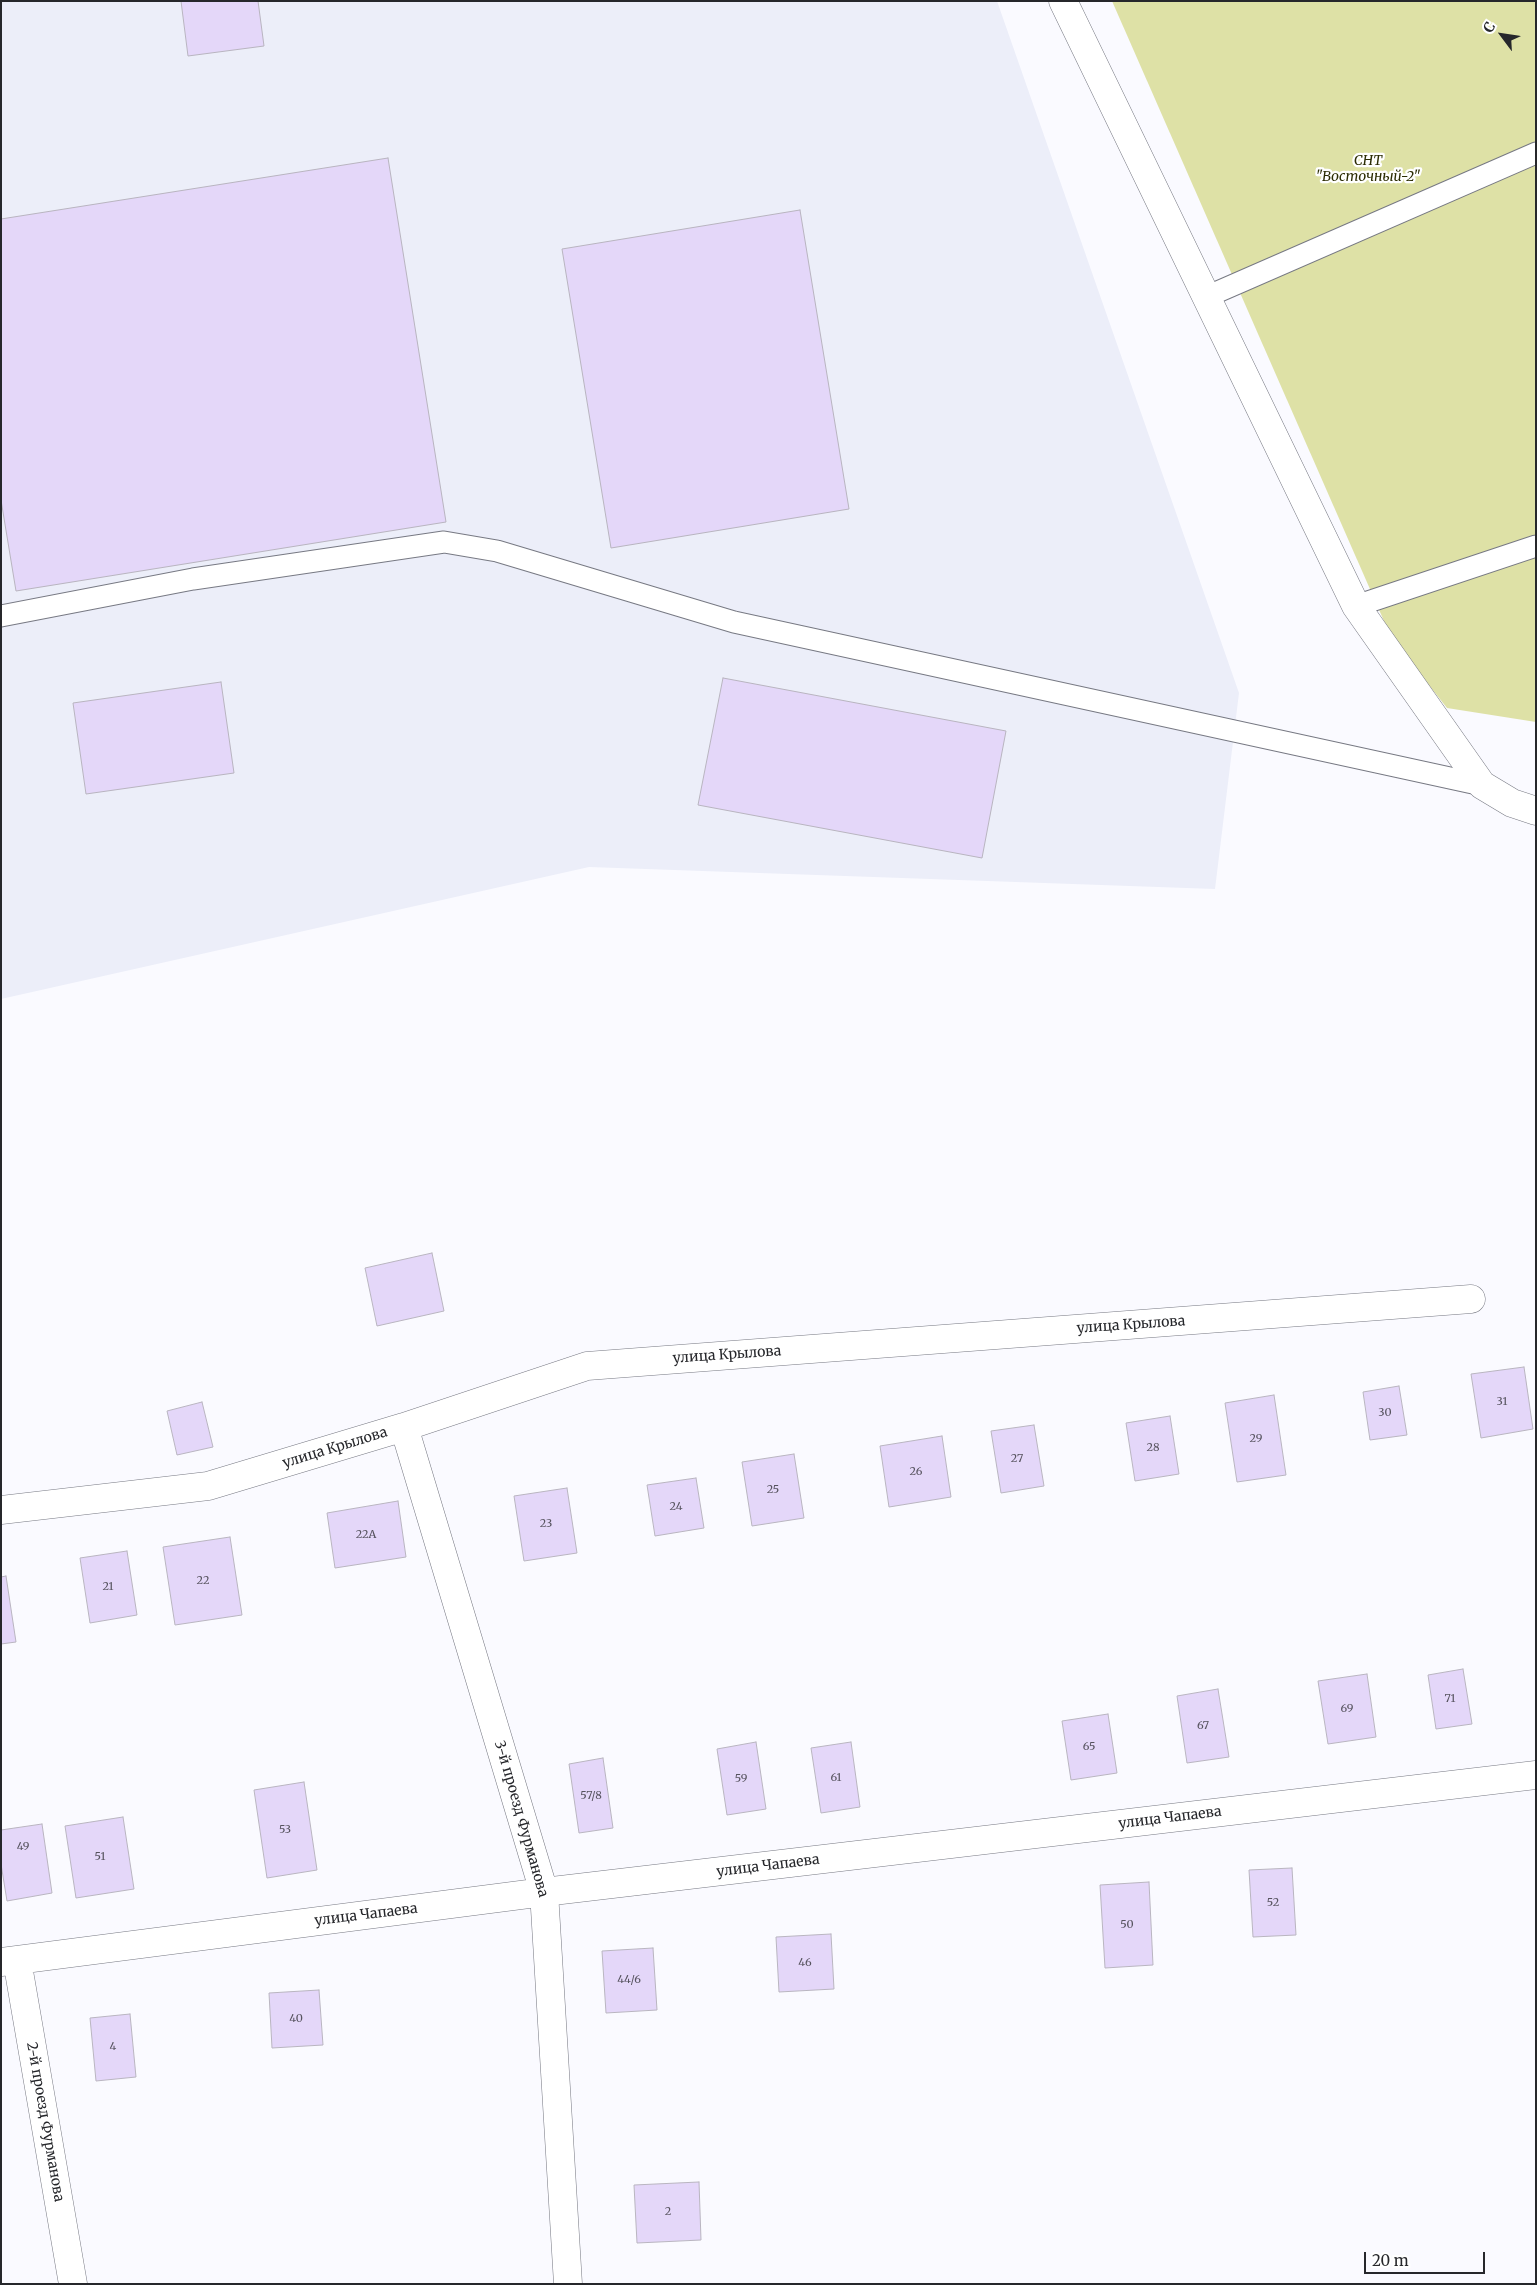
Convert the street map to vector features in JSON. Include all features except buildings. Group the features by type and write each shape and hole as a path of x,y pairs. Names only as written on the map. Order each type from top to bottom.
{"street":[{"path":"1063,1 1356,606 1482,785 1512,803 1536,811"},
{"name":"улица Крылова","path":"1,1510 208,1486 404,1427 587,1366 1471,1299"},
{"name":"3-й проезд Фурманова","path":"404,1427 544,1892 568,2284"},
{"name":"улица Чапаева","path":"9,1961 544,1892 1536,1775"},
{"name":"2-й проезд Фурманова","path":"9,1961 73,2284"}],"lane":[{"path":"1206,297 1536,153"},
{"path":"1,616 192,579 444,542 497,551 734,622 1482,785"},
{"path":"1356,606 1536,546"}],"shaded area":[{"path":"1,1 997,1 1239,693 1215,889 589,867 1,999"}],"green space":[{"name":"СНТ \"Восточный-2\"","path":"1112,1 1536,1 1536,722 1447,708 1391,637"}]}
